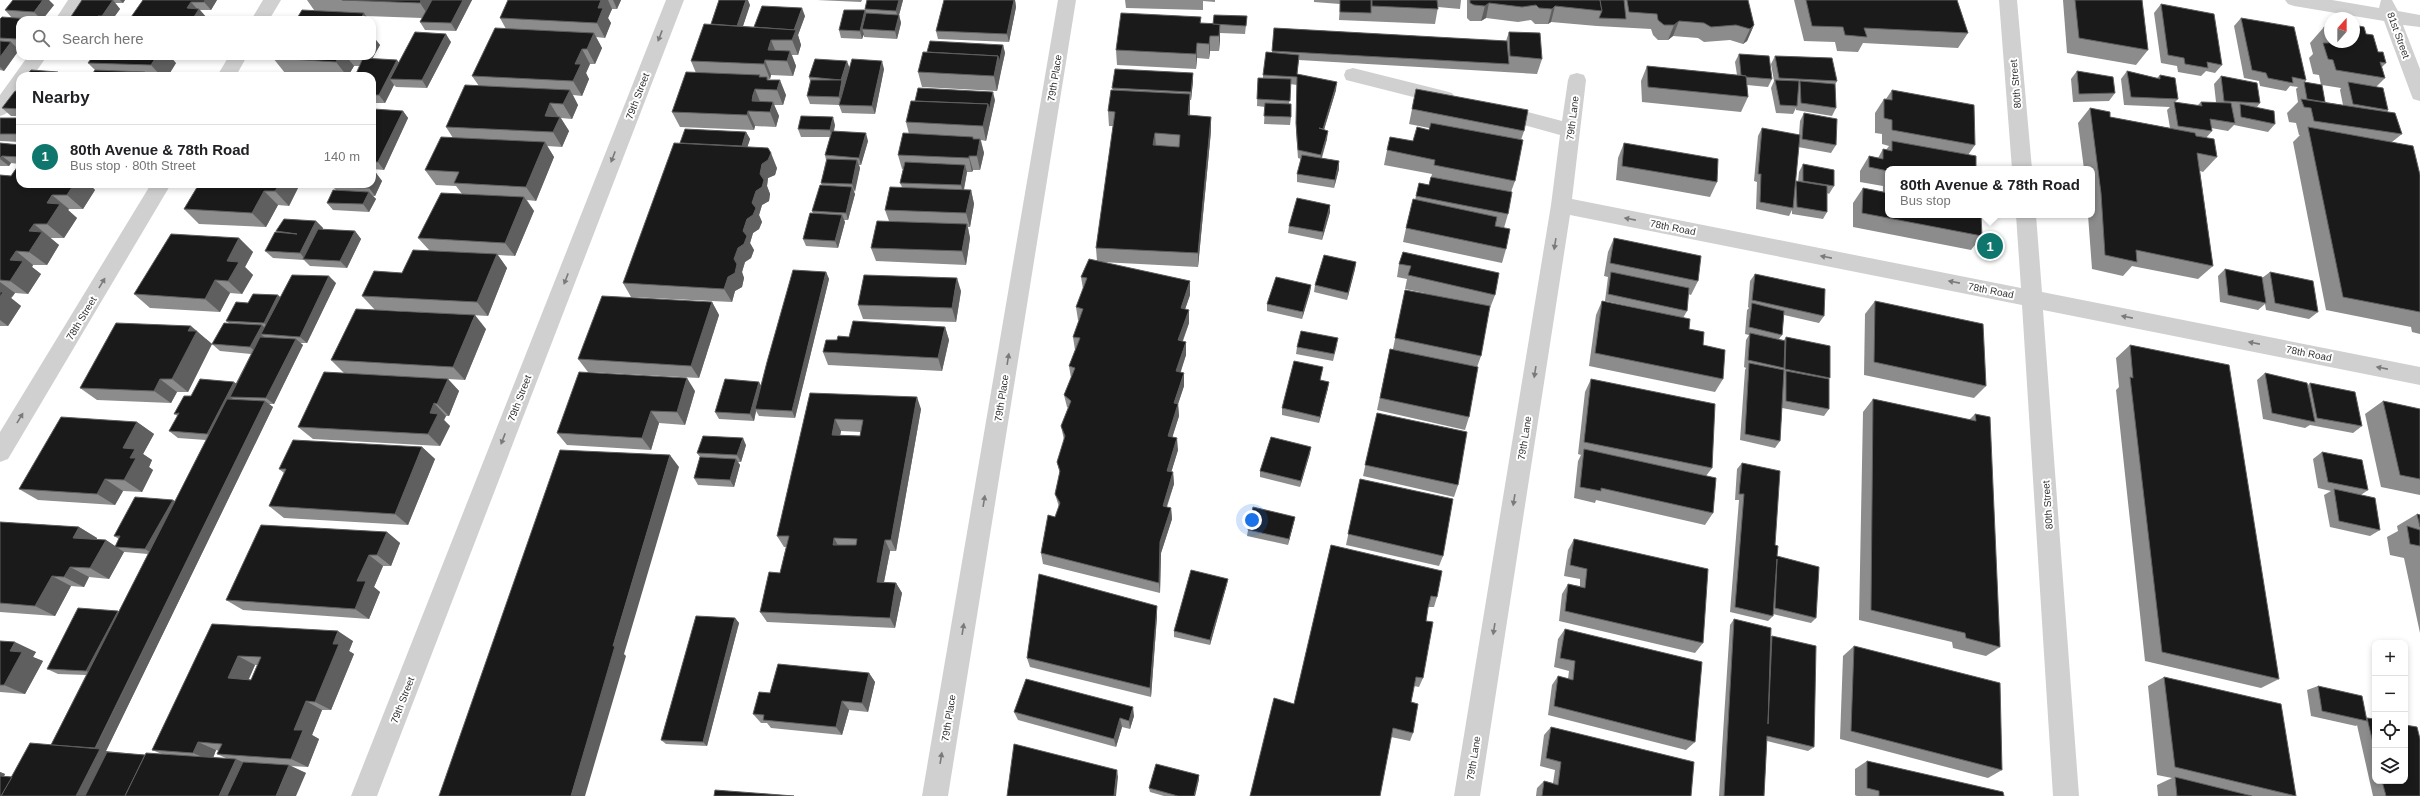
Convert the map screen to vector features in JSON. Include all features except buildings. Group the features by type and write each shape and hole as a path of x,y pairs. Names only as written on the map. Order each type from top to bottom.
{"street":[{"path":"67,16 78,0"},
{"path":"262,16 272,0"},
{"name":"79th Street","path":"364,796 675,0"},
{"name":"79th Place","path":"935,796 1067,0"},
{"name":"80th Street","path":"2008,0 2022,166"},
{"path":"2294,0 2389,8 2420,21"},
{"name":"81st Street","path":"2389,8 2420,94"},
{"path":"27,72 35,60"},
{"path":"228,72 236,60"},
{"path":"1353,75 1461,102"},
{"name":"79th Lane","path":"1467,796 1561,205 1577,80"},
{"path":"0,109 16,87"},
{"path":"1484,107 1570,130"},
{"name":"78th Street","path":"0,452 159,188"},
{"name":"78th Road","path":"1561,205 2420,376"},
{"name":"80th Street","path":"2026,218 2033,298 2066,796"}],"place":[{"name":"80th Avenue & 78th Road","path":"1990,246"}]}
